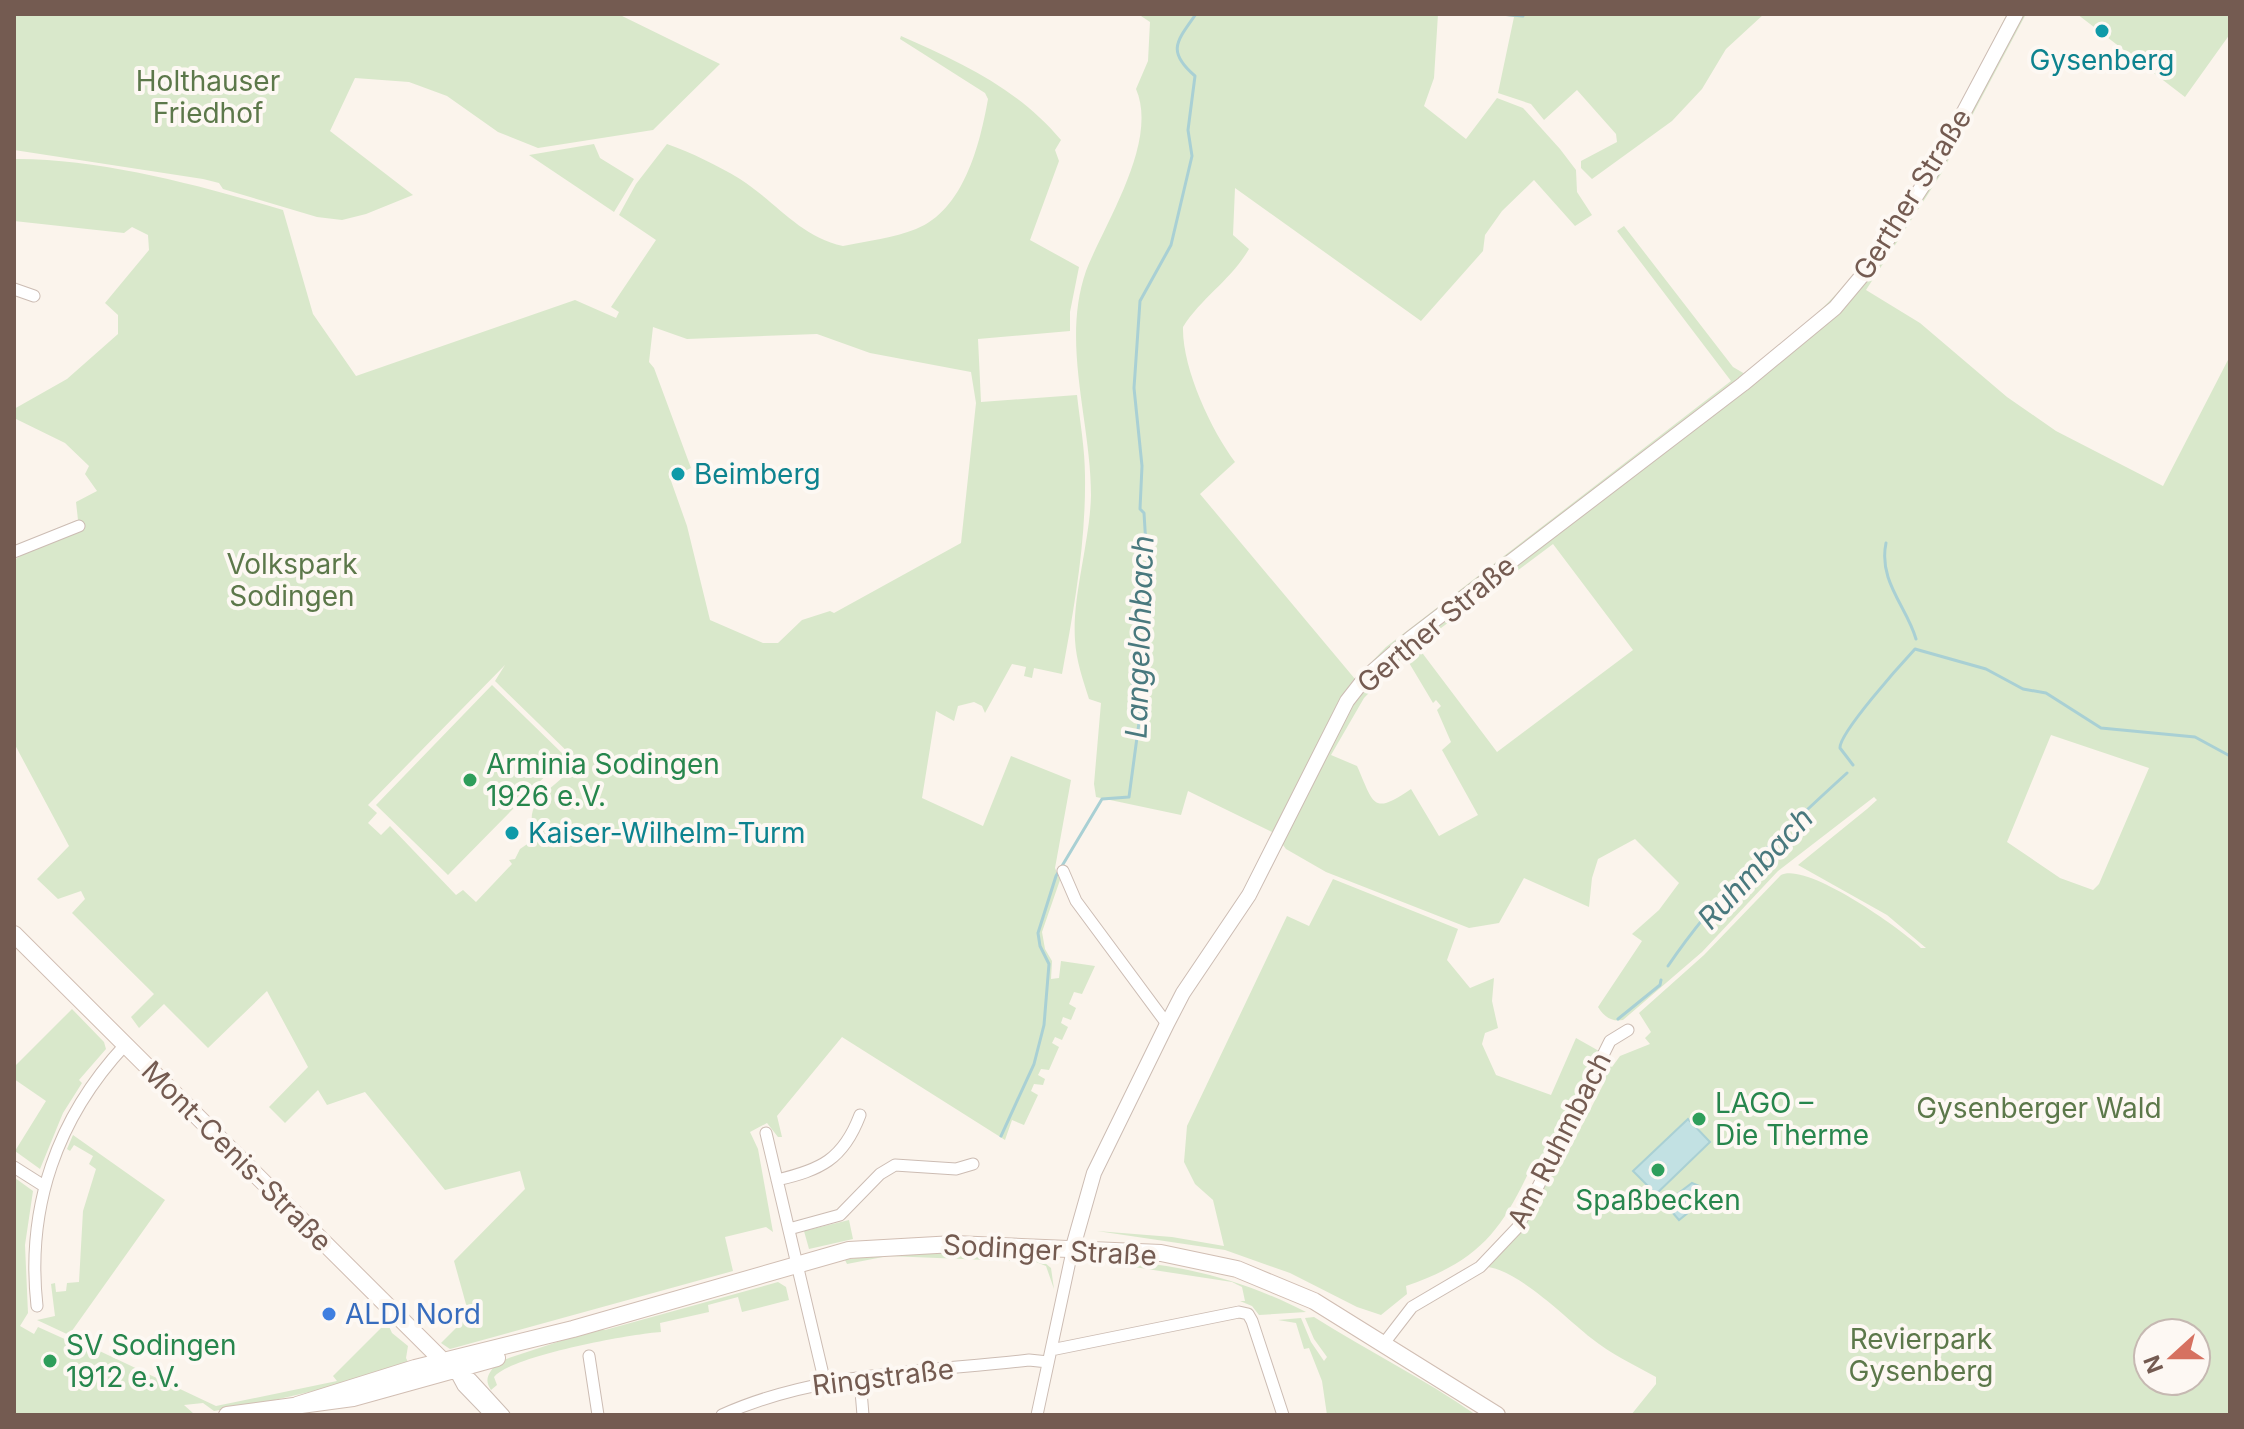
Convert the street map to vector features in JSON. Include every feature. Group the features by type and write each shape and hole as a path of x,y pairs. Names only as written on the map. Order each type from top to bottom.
{"main road":[{"name":"Mont-Cenis-Straße","path":"14,934 452,1370"},
{"name":"Sodinger Straße","path":"227,1415 353,1398 452,1370 573,1329 849,1250 906,1244 1073,1247 1161,1253 1237,1269 1314,1301 1385,1342 1497,1415"}],"street":[{"name":"Gerther Straße","path":"1037,1415 1073,1247 1094,1173 1167,1024 1191,981 1249,895 1347,701 1365,678 1411,638 1755,375 1835,308 1871,265 1933,170 2016,14"},
{"path":"14,289 34,296"},
{"path":"14,552 79,526"},
{"path":"1063,871 1076,901 1167,1024"},
{"name":"Am Ruhmbach","path":"1385,1342 1412,1307 1480,1267 1518,1227 1610,1041 1628,1030"},
{"path":"37,1306 35,1247 44,1186 71,1117 125,1045"},
{"path":"777,1180 813,1171 826,1164 847,1141 860,1115"},
{"path":"766,1133 825,1383"},
{"path":"789,1229 840,1215 880,1174 895,1165 956,1169 973,1164"},
{"path":"14,1167 44,1186"},
{"name":"Ringstraße","path":"722,1415 789,1389 1029,1360 1239,1312 1248,1314 1252,1321 1283,1415"},
{"path":"589,1356 598,1415"},
{"name":"Mont-Cenis-Straße","path":"452,1370 491,1415"},
{"name":"Mont-Cenis-Straße","path":"452,1370 471,1379 504,1415"},
{"path":"860,1379 863,1415"}],"green space":[{"name":"Holthauser Friedhof","path":"14,14 618,14 720,64 653,130 538,148 498,132 447,96 409,82 355,78 330,131 413,195 342,220 317,217 223,189 219,183 203,179 14,150"},
{"path":"1138,14 1438,14 1434,78 1424,106 1466,139 1497,98 1523,108 1576,170 1577,192 1592,215 1575,226 1534,180 1502,211 1485,235 1483,251 1421,321 1235,188 1233,235 1249,249 1183,327 1187,361 1200,398 1235,462 1200,494 1355,679 1386,647 1731,381 1617,231 1624,226 1733,367 1745,374 1823,308 1870,253 1893,222 1934,154 2007,14 2026,14 1941,174 1866,290 1920,323 2007,397 2056,431 2163,486 2230,356 2230,1415 1631,1415 1656,1384 1656,1377 1599,1344 1528,1286 1500,1270 1488,1267 1517,1234 1558,1155 1567,1154 1604,1083 1604,1080 1596,1081 1606,1062 1612,1067 1620,1056 1650,1044 1645,1038 1651,1032 1639,1013 1704,955 1781,875 1811,878 1831,887 1894,926 1921,948 1926,948 1887,915 1798,865 1867,809 1877,800 1874,797 1778,871 1702,952 1623,1020 1615,1020 1603,1014 1598,1007 1642,941 1632,934 1659,910 1679,883 1635,839 1598,859 1589,907 1524,878 1499,923 1469,928 1326,872 1286,849 1274,833 1188,791 1181,815 1096,797 1094,784 1101,703 1089,699 1075,640 1076,605 1091,495 1076,326 1086,271 1135,157 1141,110 1136,89 1148,61 1150,22","holes":["1553,544 1633,650 1497,752 1417,646","1405,656 1433,703 1436,700 1441,706 1437,710 1451,742 1442,750 1478,815 1439,836 1411,789 1388,802 1376,802 1357,766 1331,755 1364,698","2051,735 2149,768 2099,884 2093,890 2060,878 2007,842"]},
{"path":"1494,14 1764,14 1726,49 1702,89 1672,121 1592,179 1581,168 1581,161 1617,142 1616,134 1577,90 1544,120 1531,104 1498,93 1514,17"},
{"path":"2077,14 2230,14 2230,34 2185,97"},
{"name":"Volkspark Sodingen","path":"901,36 924,46 1007,91 1061,140 1055,150 1059,161 1030,240 1079,267 1070,312 1070,331 978,339 981,402 1077,395 1085,466 1084,526 1062,674 1034,668 1032,678 1024,676 1026,667 1012,664 985,713 982,706 974,702 958,706 954,721 936,711 922,798 983,826 1011,756 1071,780 1055,868 1060,880 1042,932 1045,949 1052,961 1051,979 1059,978 1061,961 1095,966 1082,994 1074,992 1069,1004 1076,1008 1071,1020 1063,1017 1061,1023 1068,1027 1062,1040 1055,1037 1052,1043 1059,1047 1049,1070 1041,1069 1038,1075 1045,1079 1043,1085 1034,1084 1031,1091 1038,1095 1024,1125 1012,1120 1005,1140 842,1037 777,1116 782,1137 778,1137 767,1123 750,1132 758,1149 773,1232 766,1227 725,1237 733,1271 450,1349 441,1343 469,1315 454,1261 525,1189 520,1171 445,1190 365,1092 327,1105 318,1090 285,1123 269,1107 308,1067 267,991 208,1048 164,1004 139,1028 131,1017 154,994 72,913 85,899 81,891 58,899 37,879 69,846 14,743 14,560 78,520 76,502 97,491 85,474 89,466 65,443 14,418 14,409 67,379 118,334 118,315 105,303 149,250 148,235 132,227 124,233 14,221 14,159 115,168 185,183 283,210 313,314 356,376 575,300 616,318 619,312 611,307 656,240 619,215 636,184 667,144 731,174 813,235 843,246 899,235 933,220 958,191 967,174 988,99 985,93 900,39","holes":["653,327 687,339 817,334 870,353 971,372 976,403 961,543 834,613 830,611 802,620 778,643 763,643 710,620 687,526 670,478 691,468 654,368 649,362","505,665 495,681 577,761 536,804 532,813 536,838 520,849 515,859 509,860 512,864 476,902 463,890 456,895 390,826 381,835 368,823 377,813 368,805"]},
{"path":"594,144 600,158 634,179 614,212 529,155"},
{"name":"Arminia Sodingen 1926 e.V.","path":"492,685 565,756 448,875 376,805"},
{"path":"1333,879 1458,929 1447,960 1470,988 1494,978 1492,1001 1498,1028 1485,1033 1482,1044 1496,1075 1551,1095 1576,1038 1599,1051 1542,1169 1532,1165 1497,1227 1469,1255 1406,1286 1407,1294 1381,1315 1357,1307 1290,1273 1225,1250 1097,1231 1172,1237 1224,1246 1213,1200 1195,1184 1184,1162 1187,1126 1287,916 1309,926"},
{"path":"72,1009 104,1042 106,1049 79,1080 82,1083 63,1113 40,1169 15,1151 46,1101 14,1079 14,1067"},
{"path":"73,1135 165,1200 69,1335 37,1320 55,1316 51,1284 55,1283 56,1292 66,1291 67,1283 79,1282 83,1211 96,1169 89,1164 93,1156 74,1145 70,1151 67,1149"},
{"path":"15,1178 33,1191 25,1245 28,1313 20,1326 34,1334 38,1327 89,1350 91,1347 216,1406 337,1381 333,1376 387,1322 392,1333 408,1346 406,1358 409,1364 239,1407 214,1411 203,1403 184,1405 194,1414 189,1415 15,1415"},
{"path":"849,1220 853,1239 809,1249 804,1231"},
{"path":"929,1251 1039,1258 1051,1268 1054,1289 1046,1266 1036,1262 888,1256 847,1264 845,1260 878,1254"},
{"path":"1134,1262 1180,1268 1232,1282 1134,1267"},
{"path":"778,1282 786,1287 789,1300 742,1312 738,1297 708,1305 709,1312 660,1323 661,1332 599,1342 523,1361 494,1377 497,1385 491,1390 489,1386 488,1376 497,1362 600,1328 605,1330"},
{"path":"1232,1282 1306,1312 1259,1315 1252,1306 1240,1301 1245,1301 1242,1287"},
{"path":"1314,1317 1476,1415 1327,1415 1322,1381 1309,1348 1304,1349 1296,1323 1278,1320 1301,1318 1311,1342 1324,1361 1327,1357 1314,1339 1305,1318"}],"water":[{"path":"1688,1119 1710,1142 1652,1198 1653,1191 1633,1171"},
{"path":"1692,1183 1699,1186 1698,1196 1702,1195 1705,1199 1679,1220 1666,1205 1676,1200 1676,1195"}],"waterway":[{"name":"Langelohbach","path":"1001,1136 1034,1064 1044,1025 1049,964 1040,946 1038,933 1056,876 1102,799 1129,797 1140,715 1132,680 1147,562 1144,513 1140,509 1142,466 1134,388 1140,301 1171,245 1192,156 1188,130 1195,76 1180,60 1178,46 1196,14"},
{"path":"1500,14 1523,16"},
{"path":"1886,543 1886,570 1916,639"},
{"name":"Ruhmbach","path":"1853,765 1840,748 1842,740 1872,698 1915,649 1986,669 2023,689 2046,693 2101,728 2195,737 2230,756"},
{"name":"Ruhmbach","path":"1668,966 1729,888 1847,773"},
{"name":"Ruhmbach","path":"1618,1019 1660,985 1661,980"}],"place":[{"name":"Gysenberg","path":"2102,31"},
{"name":"Beimberg","path":"678,474"},
{"name":"Arminia Sodingen 1926 e.V.","path":"470,780"},
{"name":"Kaiser-Wilhelm-Turm","path":"512,833"},
{"name":"LAGO – Die Therme","path":"1699,1119"},
{"name":"Spaßbecken","path":"1658,1170"},
{"name":"ALDI Nord","path":"329,1314"},
{"name":"SV Sodingen 1912 e.V.","path":"50,1361"}],"park label":[{"name":"Gysenberger Wald","path":"2039,1108"},
{"name":"Revierpark Gysenberg","path":"1921,1355"}]}
